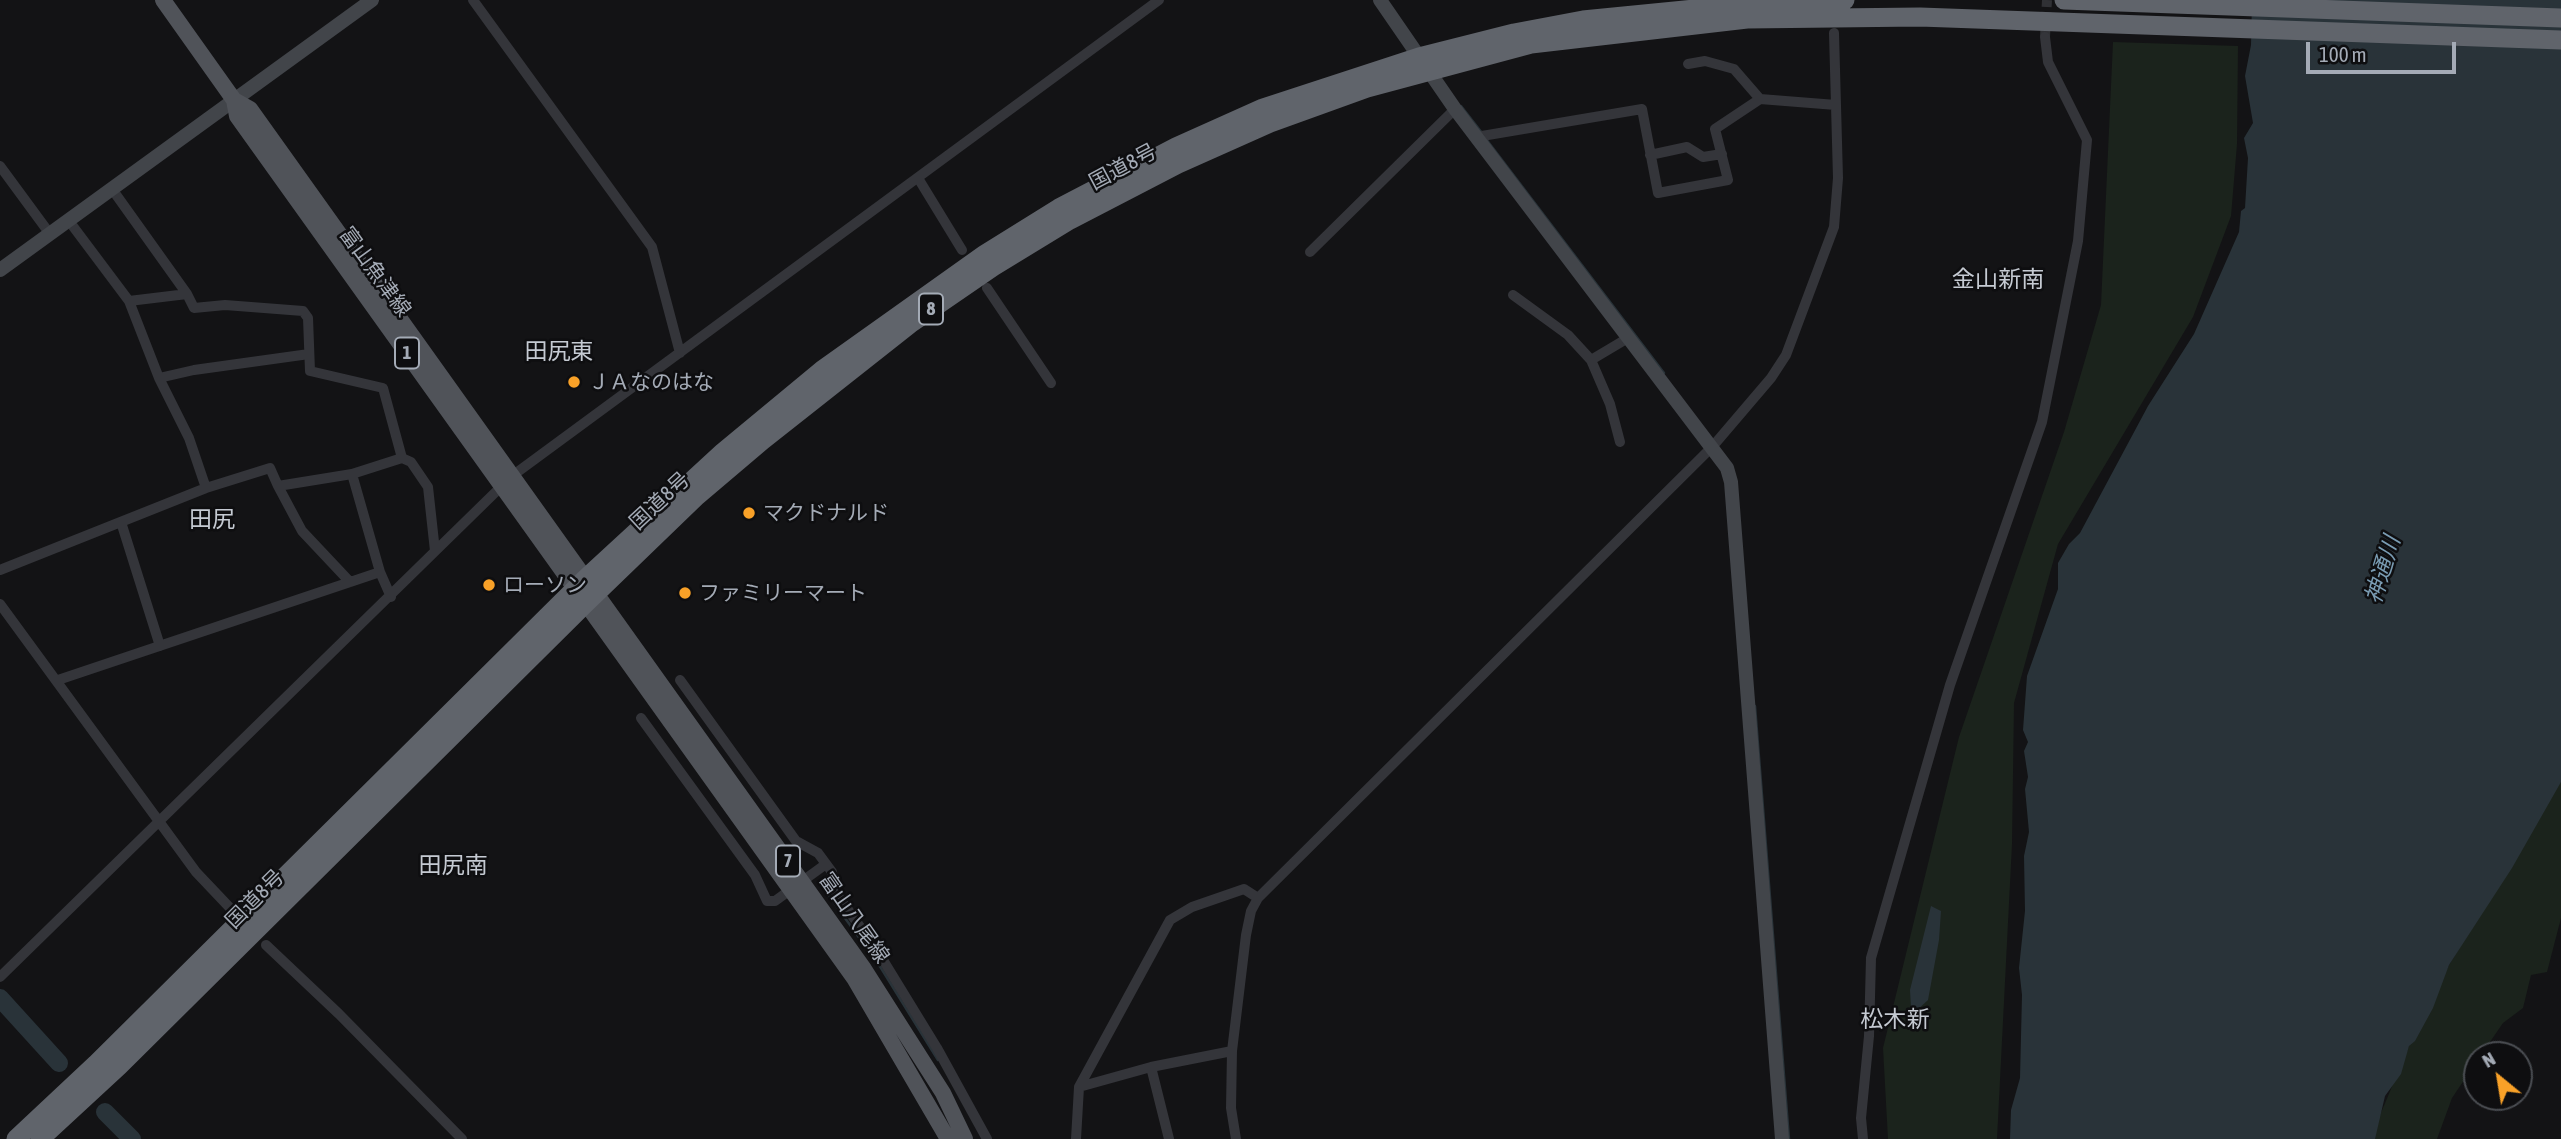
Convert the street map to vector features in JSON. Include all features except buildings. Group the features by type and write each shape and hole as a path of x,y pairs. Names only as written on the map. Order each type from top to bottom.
{"highway":[{"name":"国道8号","path":"40,1139 119,1066 723,452 822,370 985,254 1059,208 1176,147 1263,108 1423,64 1514,33 1583,20 1745,4 1845,0"},
{"path":"2064,0 2561,18"},
{"name":"国道8号","path":"1423,64 1531,44 1748,19 1920,18 2561,40"},
{"name":"国道8号","path":"16,1139 586,591"},
{"path":"6,1139 74,1074 96,1064"},
{"path":"50,1139 104,1087 119,1066"}],"main road":[{"name":"富山魚津線","path":"163,0 234,100 250,109 586,591"},
{"name":"富山八尾線","path":"586,591 796,885 903,1028 943,1093 965,1139"},
{"name":"富山八尾線","path":"796,885 948,1139"}],"street":[{"path":"0,270 372,0"},
{"path":"472,0 652,247 680,353"},
{"path":"0,977 507,481 1159,0"},
{"path":"1380,0 1455,109 1713,446 1731,482 1782,1139"},
{"path":"1236,1139 1231,1108 1232,1051 1251,911 1258,898 1713,446 1786,355 1834,227 1838,178 1834,33"},
{"path":"1863,1139 1861,1118 1869,1036 1871,958 1950,685 2042,422 2078,241 2087,140 2048,62 2046,37"},
{"path":"1688,64 1713,62 1734,69 1760,99"},
{"path":"1476,137 1642,109 1658,193 1728,180 1715,129 1760,99 1836,105"},
{"path":"1310,252 1455,109"},
{"path":"1650,155 1687,147 1703,157 1722,154"},
{"path":"0,166 50,234"},
{"path":"918,178 962,250"},
{"path":"112,189 187,294 194,308 225,305 303,311 308,318 310,370 383,388 402,458"},
{"path":"69,221 129,301 159,378 189,438 206,488"},
{"path":"987,288 1051,383"},
{"path":"129,301 187,294"},
{"path":"1513,296 1568,335 1591,360 1610,404 1620,442"},
{"path":"1591,360 1628,338"},
{"path":"159,378 194,370 309,354"},
{"path":"278,486 352,474 402,458 411,462 428,487 435,551"},
{"path":"0,570 206,488 270,468 302,531 350,582"},
{"path":"352,474 380,572 391,597"},
{"path":"121,522 160,646"},
{"path":"58,680 380,572"},
{"path":"0,604 58,680 195,872 232,910"},
{"path":"680,680 796,841 818,853 832,872 836,893 880,955 923,1024 964,1092 987,1139"},
{"path":"641,718 755,875 766,901 775,901 826,864"},
{"path":"1076,1139 1079,1087 1170,920 1192,907 1244,889 1258,898"},
{"path":"266,945 339,1014 461,1139"},
{"path":"1079,1087 1232,1051"},
{"path":"1151,1068 1168,1139"}],"shaded area":[{"path":"2113,42 2238,46 2237,144 2231,216 2193,317 2058,544 2014,703 2012,844 1997,1139 1888,1139 1883,1048 1959,737 2064,432 2101,305"},
{"path":"2561,781 2561,918 2547,972 2531,975 2523,1008 2503,1023 2491,1041 2463,1041 2463,1082 2452,1098 2437,1139 2370,1139 2409,1046 2449,965"}],"water":[{"name":"神通川","path":"2252,0 2561,0 2561,782 2512,868 2449,965 2433,1008 2415,1041 2409,1046 2401,1074 2385,1096 2375,1139 2010,1139 2011,1110 2020,1078 2022,995 2019,968 2025,911 2024,856 2029,832 2025,789 2028,777 2024,751 2028,742 2023,730 2027,676 2058,589 2058,563 2069,544 2080,533 2148,406 2194,334 2239,232 2241,211 2245,208 2248,158 2244,138 2253,123 2245,76 2251,45"},
{"path":"1931,906 1941,911 1939,940 1928,1000 1915,1012 1911,1007 1910,990"}],"waterway":[{"path":"1461,106 1482,133"},
{"path":"1486,139 1664,373"},
{"path":"1755,706 1789,1139"},
{"path":"819,882 881,968 938,1060"},
{"path":"0,998 59,1063"},
{"path":"105,1112 132,1139"}],"tunnel":[{"path":"2045,37 2047,0"}],"place":[{"name":"ＪＡなのはな","path":"574,382"},
{"name":"マクドナルド","path":"749,513"},
{"name":"ローソン","path":"489,585"},
{"name":"ファミリーマート","path":"685,593"}],"district":[{"name":"金山新南","path":"1998,280"},
{"name":"田尻東","path":"559,352"},
{"name":"田尻","path":"212,520"},
{"name":"田尻南","path":"453,866"},
{"name":"松木新","path":"1895,1020"}]}
